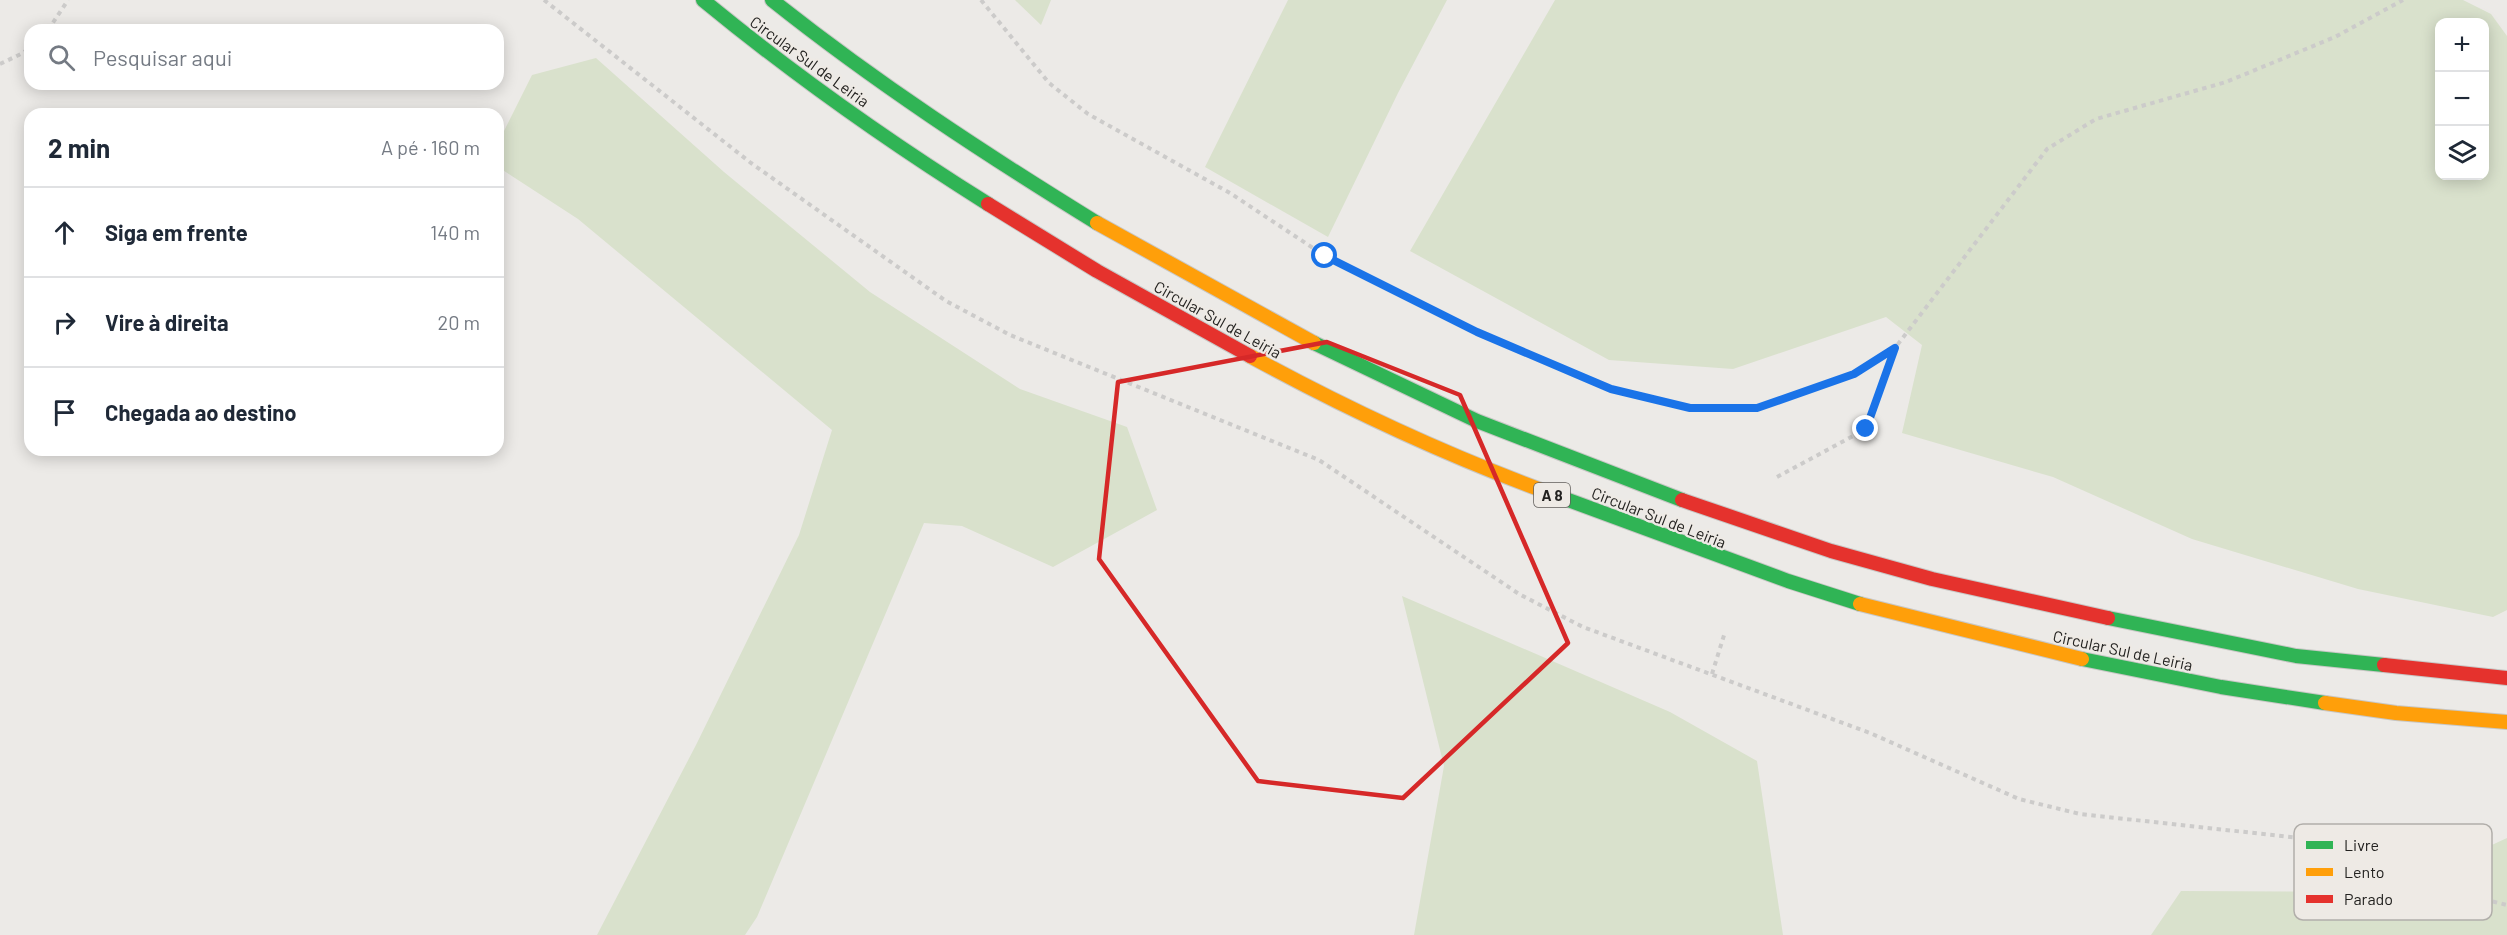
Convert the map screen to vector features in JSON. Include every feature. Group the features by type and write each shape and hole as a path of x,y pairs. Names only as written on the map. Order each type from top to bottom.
{"highway":[{"name":"Circular Sul de Leiria","path":"703,0 846,109 985,202 1097,271 1258,360 1387,425 1484,470 1731,562 1808,588 1849,601 2049,652 2233,689 2396,713 2507,722"},
{"name":"Circular Sul de Leiria","path":"772,0 806,27 985,153 1130,243 1301,337 1477,421 1693,504 1831,551 1932,579 2036,604 2296,656 2507,678"}],"path":[{"path":"52,24 68,0"},
{"path":"544,0 751,163 946,301 1010,335 1319,460 1519,594 1583,627 1870,733 2019,799 2080,814 2294,837"},
{"path":"981,0 1049,83 1088,114 1230,193 1325,256 1477,332 1611,389 1690,408 1757,408 1854,374 1895,348"},
{"path":"1777,477 1866,429 1895,348 2047,149 2096,118 2226,82 2335,38 2403,0"},
{"path":"0,64 24,52"},
{"path":"1712,674 1725,632"},
{"path":"2492,901 2507,905"}],"highlighted area":[{"path":"1327,342 1460,395 1568,643 1403,798 1258,781 1099,559 1118,382"}],"green space":[{"path":"1015,0 1051,0 1041,25"},
{"path":"1288,0 1447,0 1398,93 1328,237 1205,167"},
{"path":"1555,0 2463,0 2491,14 2507,36 2507,610 2493,617 2358,589 2192,539 2053,477 1902,433 1922,345 1886,317 1733,369 1609,360 1410,251"},
{"path":"596,58 724,172 870,292 1020,389 1127,427 1157,510 1053,567 962,526 924,523 757,917 745,935 597,935 696,745 799,535 832,430 578,219 504,171 504,131 532,75"},
{"path":"1402,596 1670,712 1757,761 1783,935 1414,935 1444,766"},
{"path":"2507,838 2507,935 2151,935 2181,891 2294,892 2294,920 2492,920 2492,845"}],"traffic: fast":[{"path":"703,0 842,106 988,204"},
{"path":"772,0 850,60 931,116 1013,171 1097,223"},
{"path":"1314,343 1477,421 1682,500"},
{"path":"1552,494 1788,581 1860,604"},
{"path":"2108,618 2296,656 2384,665"},
{"path":"2082,659 2221,687 2325,703"}],"traffic: slow":[{"path":"1097,223 1314,343"},
{"path":"1250,356 1398,431 1552,494"},
{"path":"1860,604 2082,659"},
{"path":"2325,703 2396,713 2507,722"}],"traffic: jam":[{"path":"988,204 1097,271 1250,356"},
{"path":"1682,500 1831,551 1932,579 2108,618"},
{"path":"2384,665 2507,678"}],"route":[{"path":"1325,256 1477,332 1611,389 1690,408 1757,408 1854,374 1895,348 1866,429"}]}
